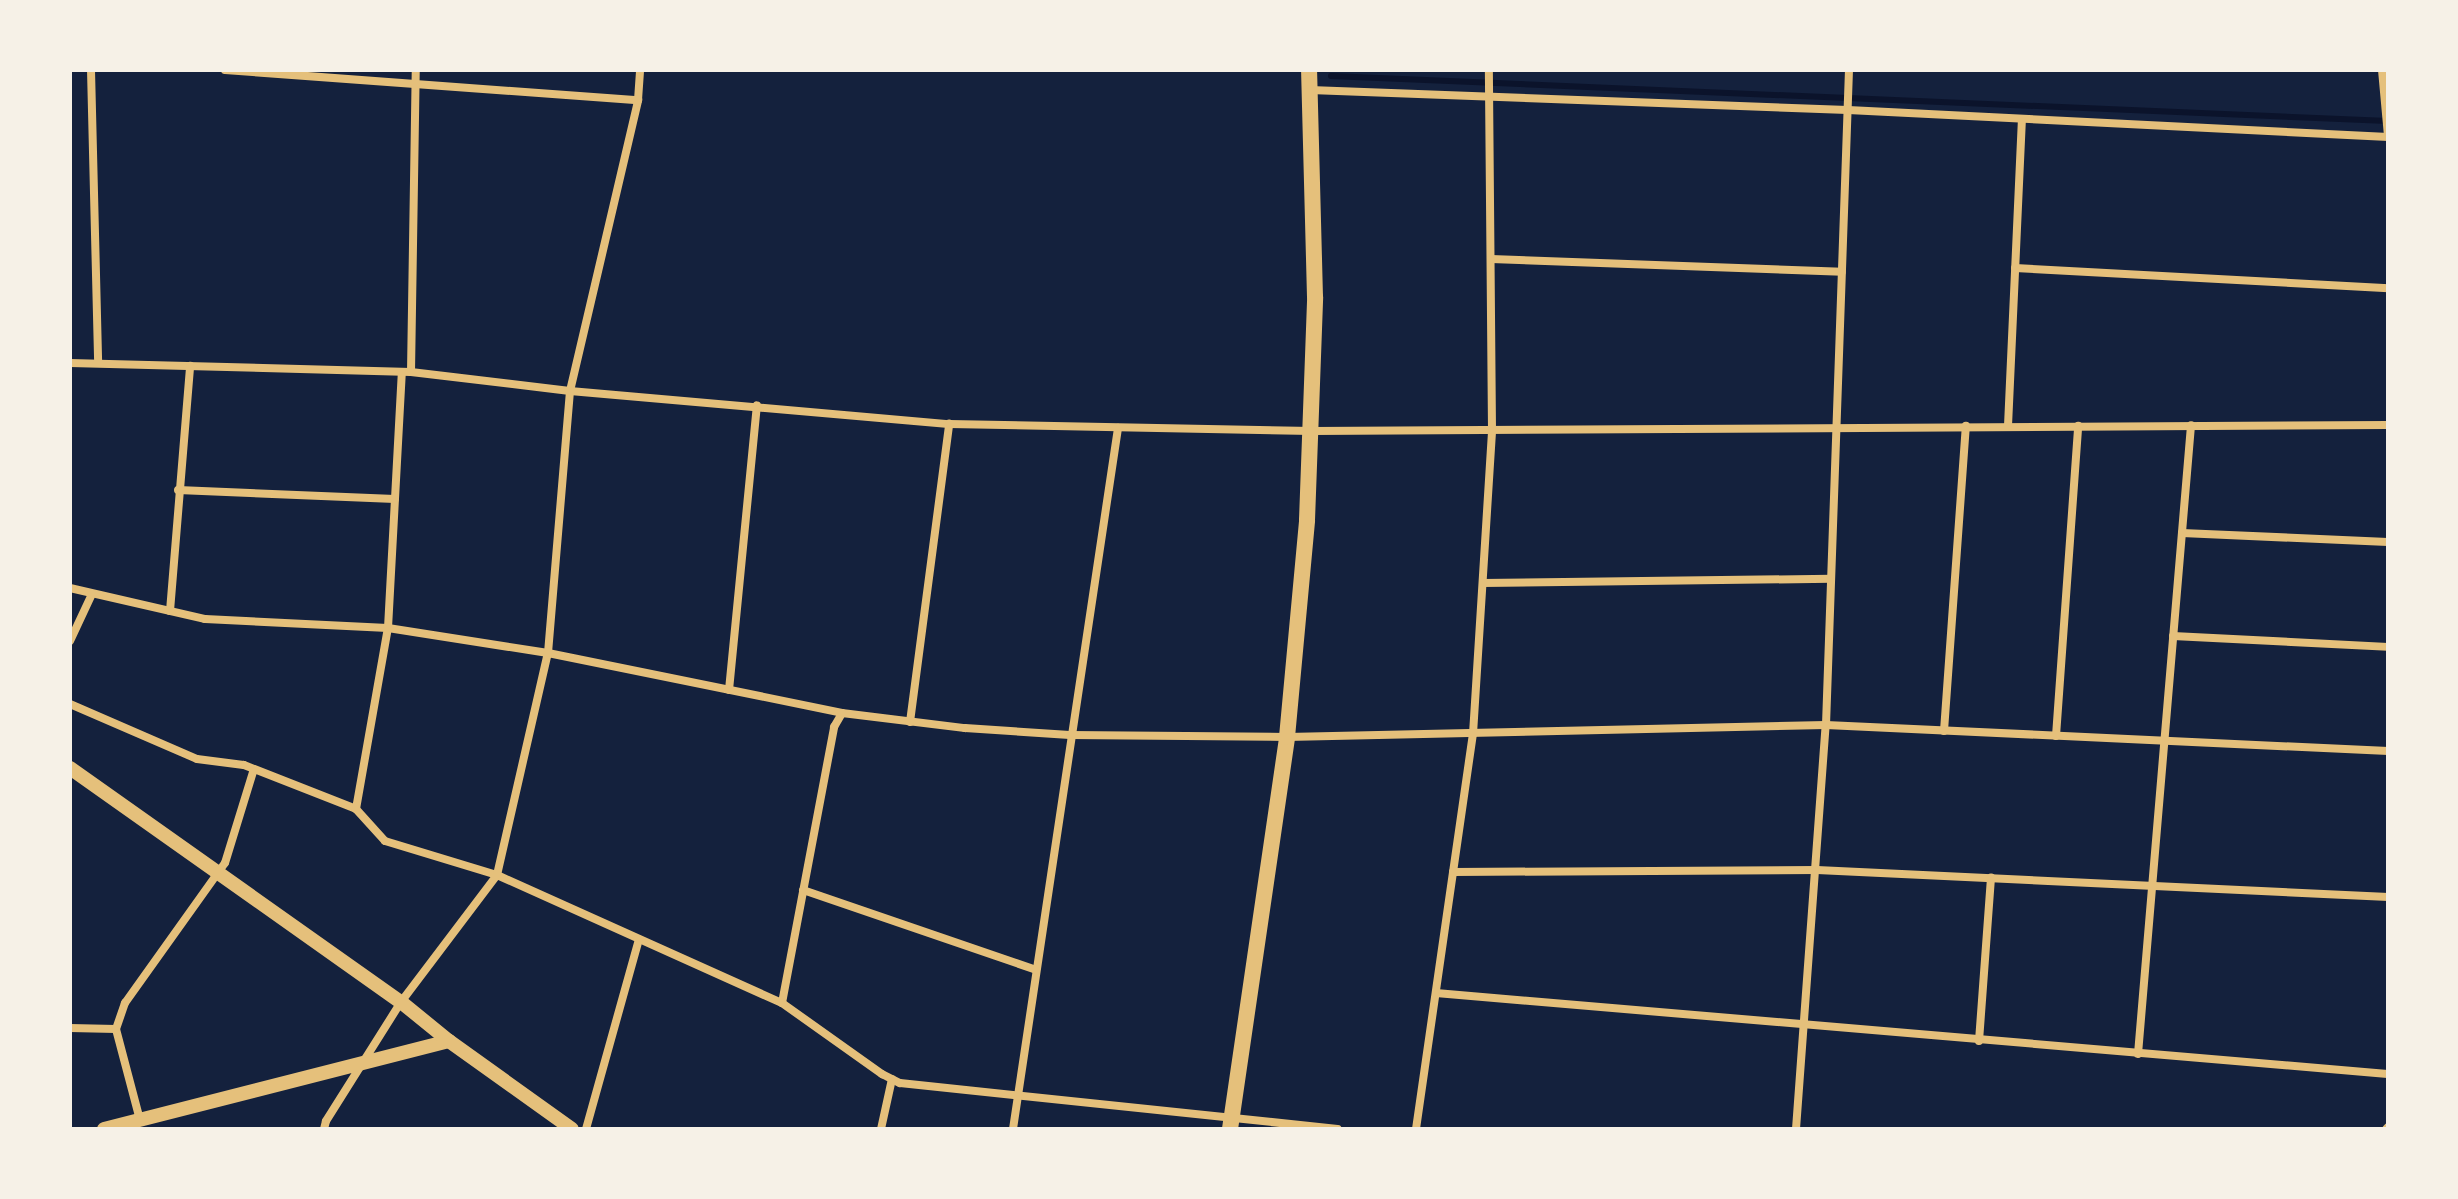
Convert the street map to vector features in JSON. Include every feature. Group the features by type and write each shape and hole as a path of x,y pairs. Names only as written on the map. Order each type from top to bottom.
{"main road":[{"path":"1231,1122 1287,737 1312,431 1315,297 1309,70"},
{"path":"70,768 401,1002 449,1041 572,1129"},
{"path":"104,1129 449,1041"}],"street":[{"path":"91,70 98,362"},
{"path":"225,70 638,100"},
{"path":"356,809 388,628 406,372 416,70"},
{"path":"324,1129 326,1121 401,1002 497,875 548,653 570,391 638,100 640,70"},
{"path":"1416,1129 1473,734 1492,430 1489,70"},
{"path":"1796,1129 1826,725 1849,70"},
{"path":"1310,90 1848,110 2388,136 2382,70"},
{"path":"2008,426 2022,119"},
{"path":"1491,259 1842,272"},
{"path":"2015,268 2388,288"},
{"path":"70,363 406,372 570,391 949,424 1312,431 2388,425"},
{"path":"170,611 190,366"},
{"path":"729,690 757,405"},
{"path":"910,722 949,424"},
{"path":"2138,1054 2191,425"},
{"path":"1944,731 1966,426"},
{"path":"2056,736 2078,426"},
{"path":"1013,1129 1118,428"},
{"path":"178,490 395,499"},
{"path":"2182,533 2388,542"},
{"path":"1483,583 1831,579"},
{"path":"70,588 205,619 388,628 548,653 842,713 910,722 1070,735 1287,737 1826,725 2388,751"},
{"path":"70,641 92,594"},
{"path":"2173,636 2388,647"},
{"path":"70,704 197,759 254,769 356,809 385,841 497,875 782,1003 900,1083 1231,1122 1338,1129"},
{"path":"782,1003 834,727 842,713"},
{"path":"140,1120 116,1029 125,1003 225,863 254,769"},
{"path":"1453,872 1817,870 2388,897"},
{"path":"1979,1041 1991,877"},
{"path":"803,890 1036,970"},
{"path":"586,1129 639,939"},
{"path":"1436,993 2388,1074"},
{"path":"70,1028 116,1029"},
{"path":"881,1129 892,1079"}],"waterway":[{"path":"1331,76 2388,121"}]}
